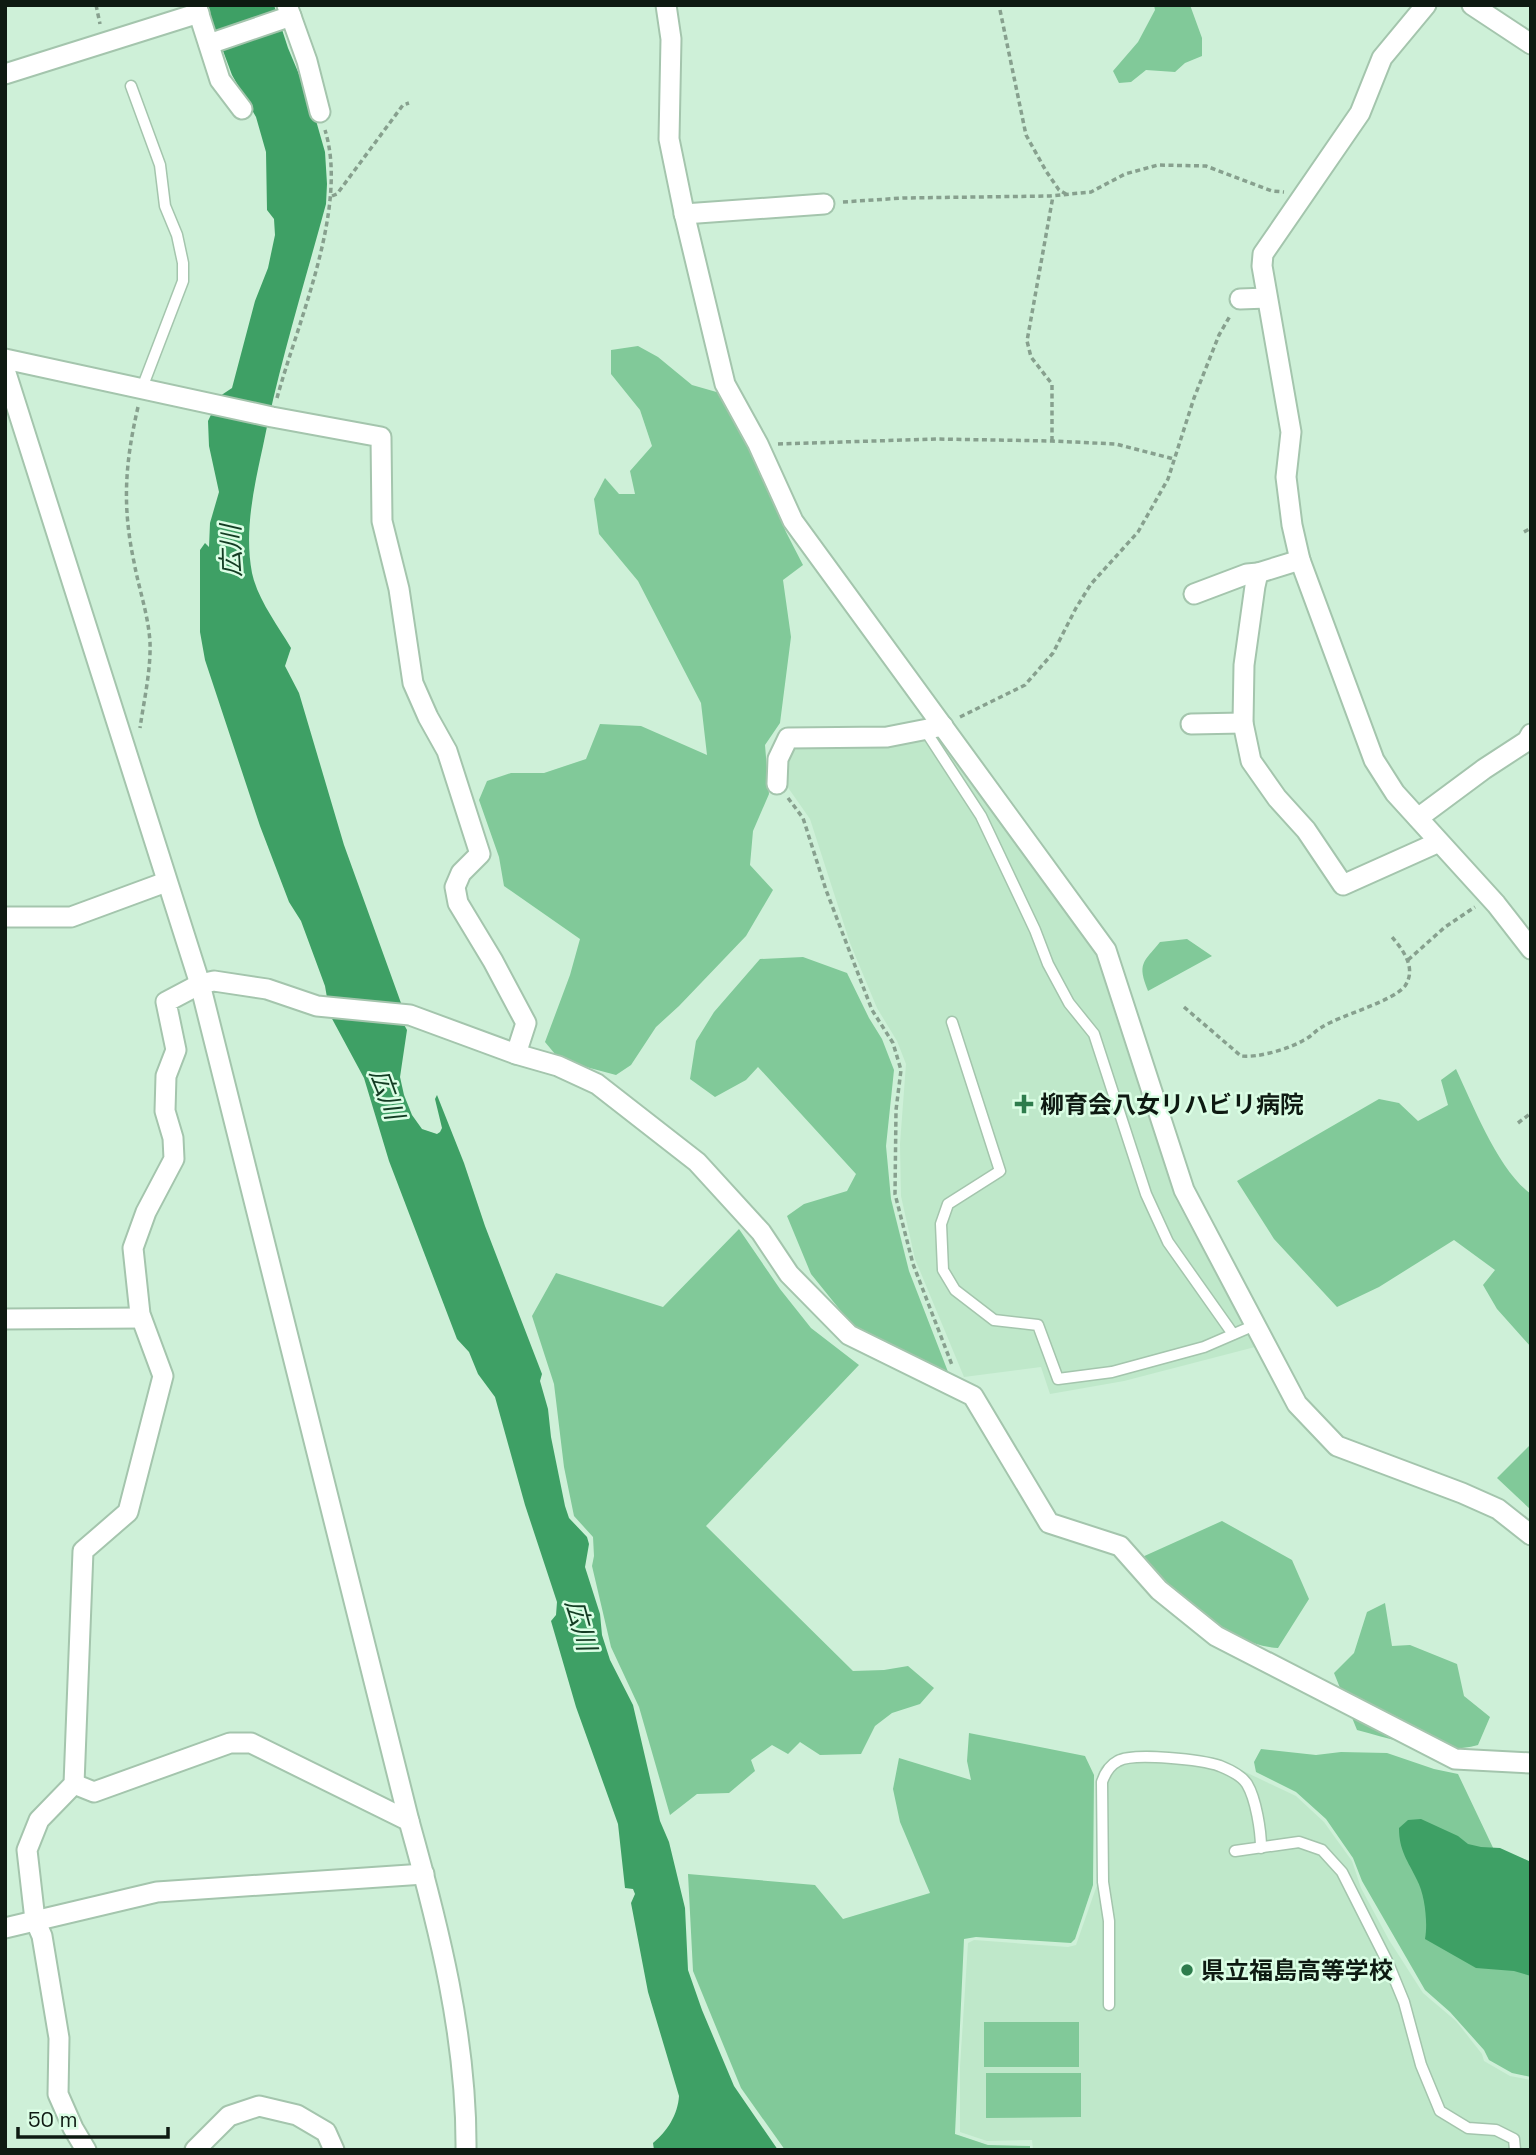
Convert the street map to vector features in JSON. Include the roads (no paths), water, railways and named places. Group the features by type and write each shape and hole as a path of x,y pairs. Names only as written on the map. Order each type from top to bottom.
{"street":[{"path":"666,5 671,39 669,139 725,384 758,444 793,521 934,727 1106,950 1184,1190 1297,1404 1337,1446 1498,1508 1531,1535"},
{"path":"1426,5 1382,58 1360,113 1263,254 1262,266 1291,432 1286,477 1292,525 1300,560 1374,760 1395,793 1490,898 1531,949"},
{"path":"1472,5 1531,44"},
{"path":"5,74 197,9 220,80 242,109"},
{"path":"209,44 289,11 307,61 320,113"},
{"path":"684,214 824,204"},
{"path":"1240,299 1267,298"},
{"path":"5,359 382,437 382,521 399,589 413,683 447,751 480,854 461,873 455,887 458,903 526,1023 516,1054"},
{"path":"5,370 9,397 200,984 424,1874 457,2017 466,2150"},
{"path":"1194,594 1247,574 1300,560"},
{"path":"1258,573 1244,665 1243,723 1251,761 1277,798 1306,830 1343,885 1439,842"},
{"path":"1191,724 1243,723"},
{"path":"777,784 778,759 788,738 887,737 934,727"},
{"path":"1418,818 1527,741 1531,734"},
{"path":"5,917 71,917 166,882"},
{"path":"86,2150 58,2094 59,2038 42,1936 35,1920 27,1850 39,1820 74,1784 83,1550 128,1512 163,1376 141,1318 133,1248 146,1212 174,1159 173,1138 164,1111 166,1076 176,1051 166,1002 200,984 214,981 267,989 317,1006 410,1015 516,1054 558,1066 597,1084 697,1162 761,1232 789,1274 849,1335 973,1396 1049,1522 1120,1546 1159,1590 1216,1636 1455,1759 1531,1763"},
{"path":"5,1319 141,1318"},
{"path":"74,1784 94,1792 230,1743 251,1743 409,1821"},
{"path":"5,1928 157,1892 424,1874"},
{"path":"195,2150 229,2116 259,2106 297,2115 326,2132 334,2150"}],"lane":[{"path":"131,86 160,165 165,206 177,235 183,263 183,281 142,388"},
{"path":"934,727 981,816 1035,929 1048,964 1069,1003 1094,1034 1146,1194 1168,1242 1233,1334"},
{"path":"952,1022 1000,1171 948,1204 941,1224 943,1270 955,1290 994,1320 1038,1325 1059,1380 1112,1372 1204,1347 1255,1325"},
{"path":"1110,2005 1109,1921 1103,1882 1102,1782 1105,1772 1117,1761 1147,1755 1219,1766 1237,1774 1248,1785 1261,1828 1261,1848"},
{"path":"1236,1851 1299,1842 1322,1850 1342,1872 1388,1963 1404,2002 1421,2066 1440,2111 1468,2128 1496,2130 1514,2139 1515,2150"}],"water":[{"name":"広川","path":"206,5 274,5 311,103 325,152 326,204 276,385 253,493 249,541 252,573 263,602 291,648 285,666 299,693 344,845 401,1003 402,1021 407,1030 400,1077 404,1095 412,1115 422,1129 437,1134 442,1128 435,1099 437,1095 542,1374 540,1381 548,1409 565,1506 569,1518 587,1537 589,1544 585,1567 600,1614 602,1635 610,1660 633,1705 660,1821 669,1842 685,1908 688,1970 734,2086 778,2150 654,2150 653,2143 671,2122 679,2096 648,1992 631,1903 635,1894 633,1889 625,1888 618,1824 576,1707 551,1621 556,1615 557,1602 525,1505 495,1397 478,1374 469,1352 457,1339 389,1161 364,1078 330,1015 325,986 301,921 289,902 260,826 205,660 200,632 200,550 205,543 209,547 210,523 219,492 209,446 208,421 220,396 232,388 255,301 268,268 275,235 274,219 267,210 266,152 256,117 232,75"},
{"path":"1421,1819 1458,1836 1468,1844 1500,1848 1531,1862 1531,1976 1514,1971 1476,1968 1425,1939 1426,1917 1422,1893 1402,1850 1399,1836 1399,1828 1408,1820"}],"place":[{"name":"柳育会八女リハビリ病院","path":"1024,1104"},
{"name":"県立福島高等学校","path":"1187,1970"}]}
